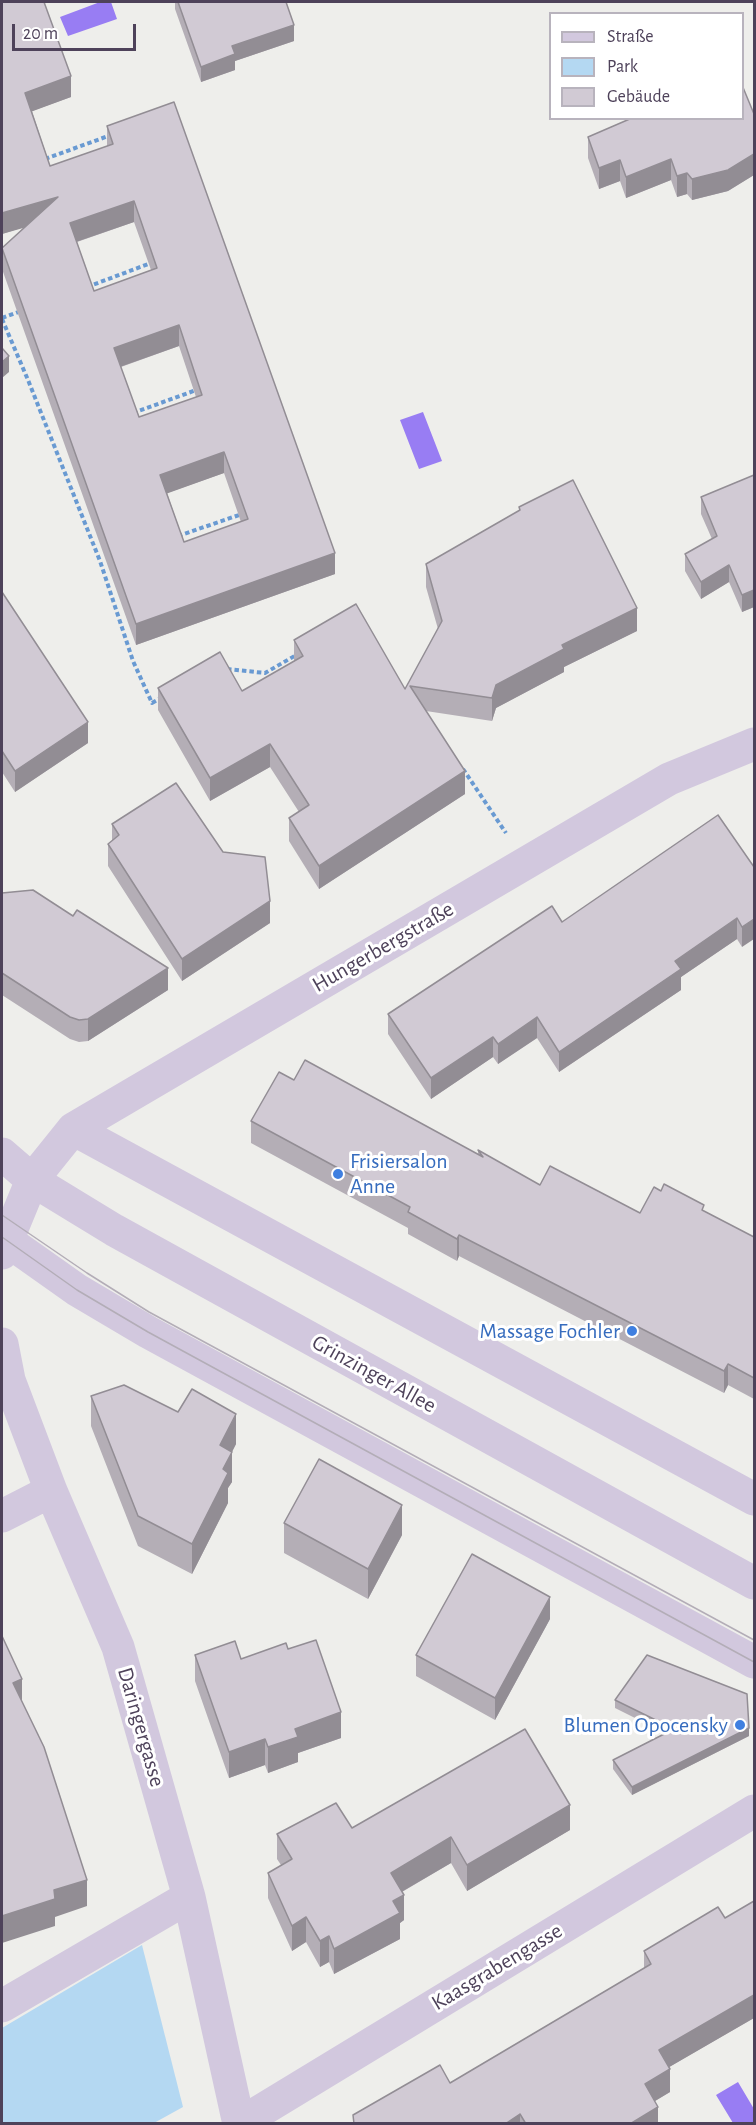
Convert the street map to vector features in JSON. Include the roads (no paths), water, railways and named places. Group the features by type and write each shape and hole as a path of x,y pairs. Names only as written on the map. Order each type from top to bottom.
{"street":[{"name":"Hungerbergstraße","path":"32,1180 74,1129 669,779 754,744"},
{"path":"74,1129 754,1500"},
{"name":"Grinzinger Allee","path":"2,1154 32,1180 114,1230 754,1583"},
{"path":"32,1180 3,1244 148,1332 754,1662"},
{"name":"Daringergasse","path":"2,1344 9,1380 51,1491 118,1647 189,1897 239,2123"},
{"path":"2,1516 51,1491"},
{"name":"Kaasgrabengasse","path":"239,2123 754,1811"},
{"path":"2,2006 189,1897"}],"tram line":[{"path":"2,1215 149,1312 754,1640"},
{"path":"2,1237 77,1290 148,1332 754,1662"}],"place":[{"name":"Frisiersalon Anne","path":"338,1174"},
{"name":"Massage Fochler","path":"632,1331"},
{"name":"Blumen Opocensky","path":"740,1725"}]}
